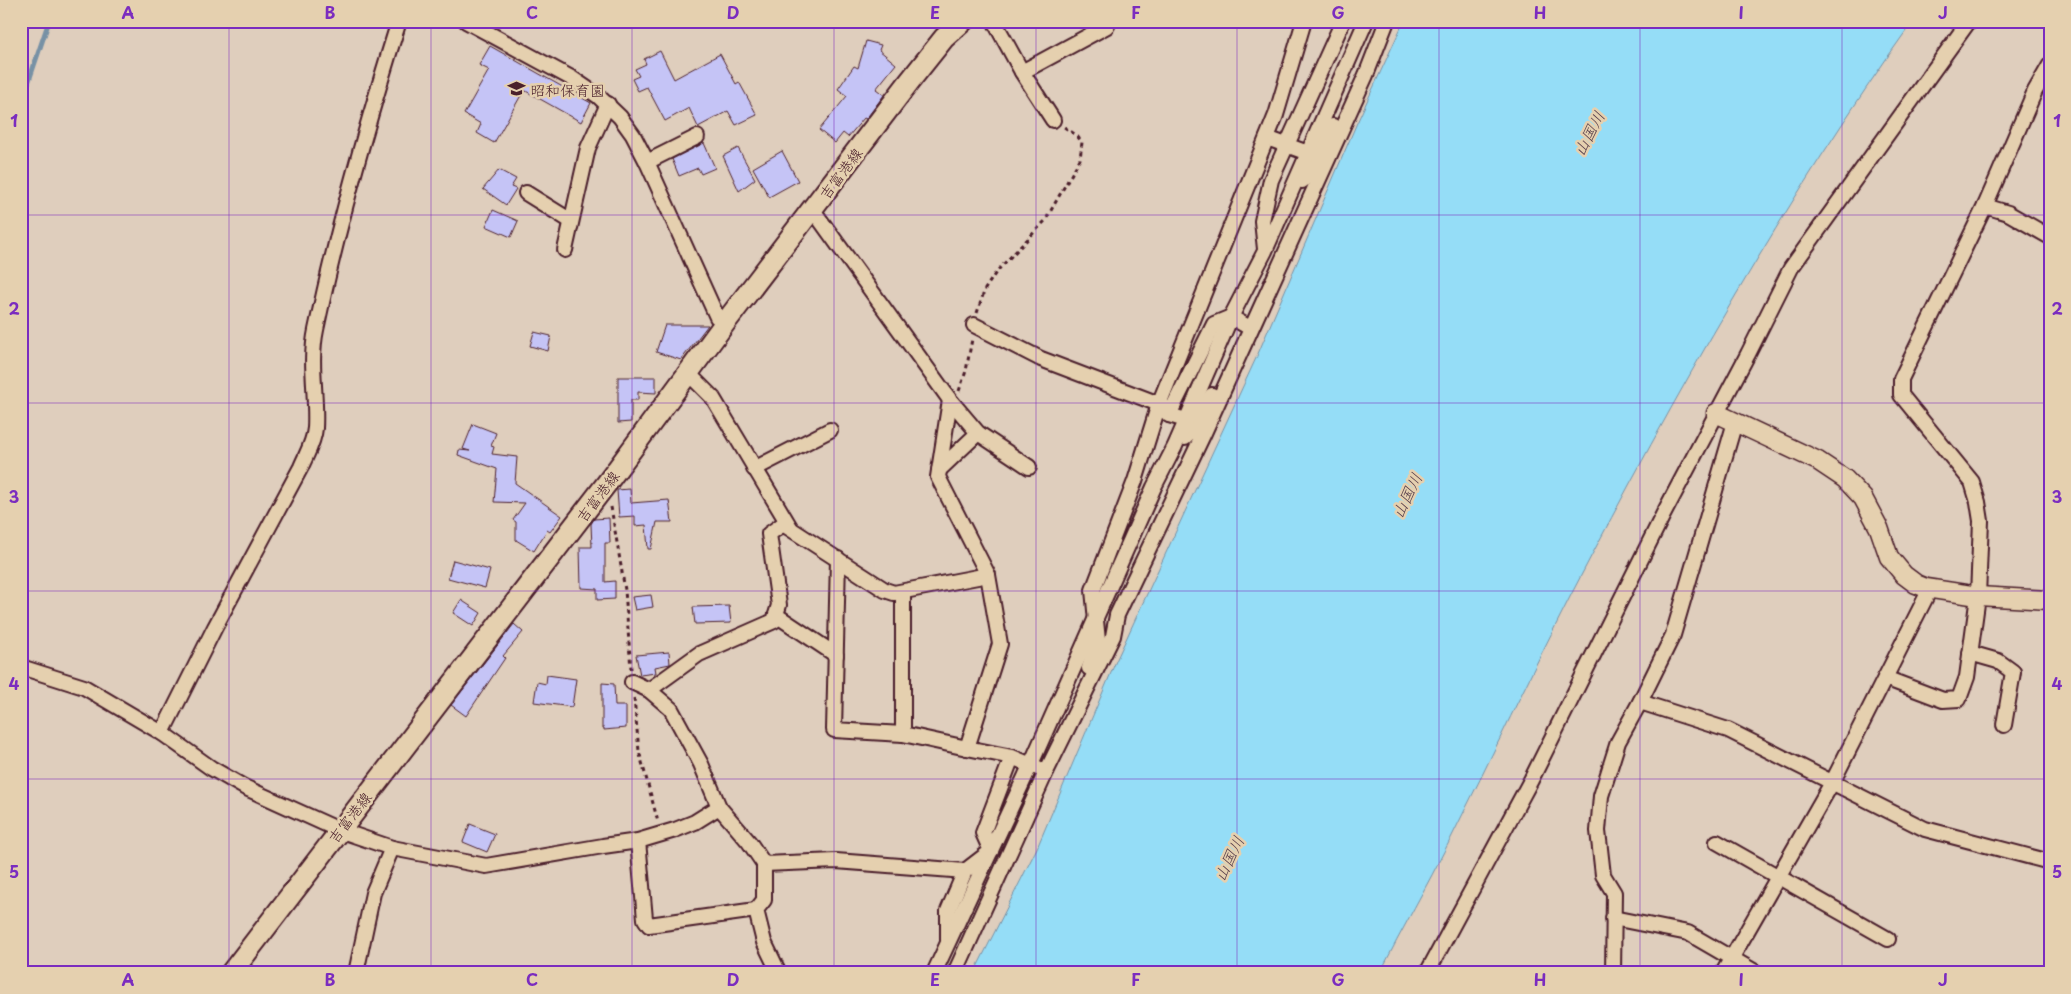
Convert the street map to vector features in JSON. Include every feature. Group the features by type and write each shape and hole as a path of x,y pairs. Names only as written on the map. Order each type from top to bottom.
{"main road":[{"name":"吉富港線","path":"231,973 607,483 725,323 926,60 944,38 963,21"}],"street":[{"path":"162,733 215,627 311,445 315,430 312,378 315,331 368,121 399,21"},
{"path":"466,21 572,79 608,104 620,116 633,135 647,162 716,317 725,323"},
{"path":"994,21 1022,72 1053,120"},
{"path":"1071,722 1098,641 1093,590 1135,481 1159,404 1267,138 1290,74 1304,21"},
{"path":"1265,250 1262,221 1271,180 1343,21"},
{"path":"955,973 1046,772 1113,636 1117,615 1193,429 1232,316 1292,192 1366,21"},
{"path":"934,973 1154,487 1175,446 1193,429 1248,333 1366,75 1387,21"},
{"path":"1427,973 1526,788 1791,268 1968,21"},
{"path":"1022,72 1107,26"},
{"path":"1331,47 1351,52"},
{"path":"1884,678 1943,700 1959,699 1967,677 1978,596 1981,521 1972,482 1901,394 1901,378 1986,206 2035,91 2050,65"},
{"path":"1292,192 1307,177 1353,88 1366,75"},
{"path":"565,250 588,148 608,104"},
{"path":"647,162 697,137"},
{"path":"1267,138 1308,152"},
{"path":"1292,192 1312,195"},
{"path":"526,193 571,221"},
{"path":"1986,206 2008,214 2050,237"},
{"path":"813,210 950,400 978,434 1029,466"},
{"path":"1232,316 1248,333"},
{"path":"1169,414 1214,324 1232,316"},
{"path":"974,325 1041,359 1159,404 1169,414 1193,429"},
{"path":"688,373 713,398 790,527"},
{"path":"950,400 938,477 988,575 1000,644 967,748"},
{"path":"1716,413 1818,461 1845,479 1862,498 1875,520 1889,557 1907,578 1919,586 1978,596 2050,600"},
{"path":"1612,973 1614,892 1603,876 1598,831 1598,810 1601,796 1618,742 1673,635 1735,422"},
{"path":"754,469 830,430"},
{"path":"939,470 978,434"},
{"path":"649,690 699,654 774,621 778,604 769,534 783,524 885,590 894,593 988,575"},
{"path":"838,559 834,730 903,734 1012,757 1046,772"},
{"path":"1723,973 1833,781 1930,589"},
{"path":"902,592 903,734"},
{"path":"776,614 836,655"},
{"path":"1970,653 1998,661 2013,672 2004,725"},
{"path":"21,667 84,687 162,733 211,768 244,787 339,830 392,848 486,866 638,841 695,822 718,807"},
{"path":"632,682 649,690 672,709 701,764 718,807 744,835 764,864 764,900 756,910 649,925 645,919 638,841"},
{"path":"1640,702 1728,730 1833,781 1925,829 2050,862"},
{"path":"1008,858 991,850 983,833 1012,757"},
{"path":"1717,842 1888,939"},
{"path":"356,973 373,893 392,848"},
{"path":"948,945 948,911 964,871 991,850"},
{"path":"764,864 836,861 964,871"},
{"path":"756,910 764,942 778,973"},
{"path":"1613,918 1688,933 1757,973"}],"path":[{"path":"950,400 960,390 966,371 974,325 985,289 997,271 1045,221 1080,159 1082,142 1076,135 1053,120"},
{"path":"607,483 625,590 639,751 661,834"}],"water":[{"name":"山国川","path":"1404,21 1913,21 1820,158 1691,372 1573,591 1449,842 1380,973 974,973 1037,848 1116,661 1257,356 1356,125"}],"building":[{"path":"866,41 881,45 879,50 896,64 876,89 884,95 866,119 864,118 848,137 843,133 835,143 819,130 847,96 838,89 854,66 858,68"},
{"path":"490,46 591,103 581,122 524,90 494,143 477,133 481,124 464,114 489,70 479,65"},
{"path":"660,51 674,79 720,54 736,84 739,82 757,115 736,125 728,111 698,127 689,108 665,121 647,87 638,91 632,79 639,76 635,69 646,64 644,59"},
{"path":"704,143 715,168 701,174 698,168 679,176 672,159"},
{"path":"738,148 755,179 739,191 723,156"},
{"path":"782,151 798,181 769,197 753,168"},
{"path":"499,170 516,179 511,187 516,189 506,205 483,189"},
{"path":"493,210 518,221 511,237 486,226"},
{"path":"665,325 708,325 681,360 656,352"},
{"path":"534,332 551,336 548,351 530,346"},
{"path":"618,377 656,377 656,393 638,392 638,400 631,400 631,422 618,423"},
{"path":"473,424 496,433 491,446 494,447 492,454 517,457 515,483 562,516 550,532 547,530 534,551 516,540 516,522 513,520 525,503 494,502 497,469 458,455 459,450 470,451 463,449"},
{"path":"630,489 631,503 669,500 672,522 657,522 651,549 648,549 646,525 635,526 635,516 619,517 617,490"},
{"path":"609,518 610,543 605,543 605,582 615,581 615,599 597,600 597,589 581,588 580,547 592,547 591,524 594,519"},
{"path":"453,560 490,570 485,588 448,578"},
{"path":"651,595 653,607 635,610 632,597"},
{"path":"461,600 481,613 473,626 453,613"},
{"path":"729,606 731,623 695,624 693,607"},
{"path":"514,624 523,632 503,656 505,658 466,716 451,705"},
{"path":"669,652 670,664 655,667 656,673 640,675 636,655"},
{"path":"547,675 576,679 572,707 534,702 537,682 546,684"},
{"path":"602,683 614,684 615,706 626,706 626,728 604,730 602,728"},
{"path":"470,824 495,834 487,852 463,842"}],"waterway":[{"path":"21,104 49,21"}],"place":[{"name":"昭和保育園","path":"516,89"}]}
